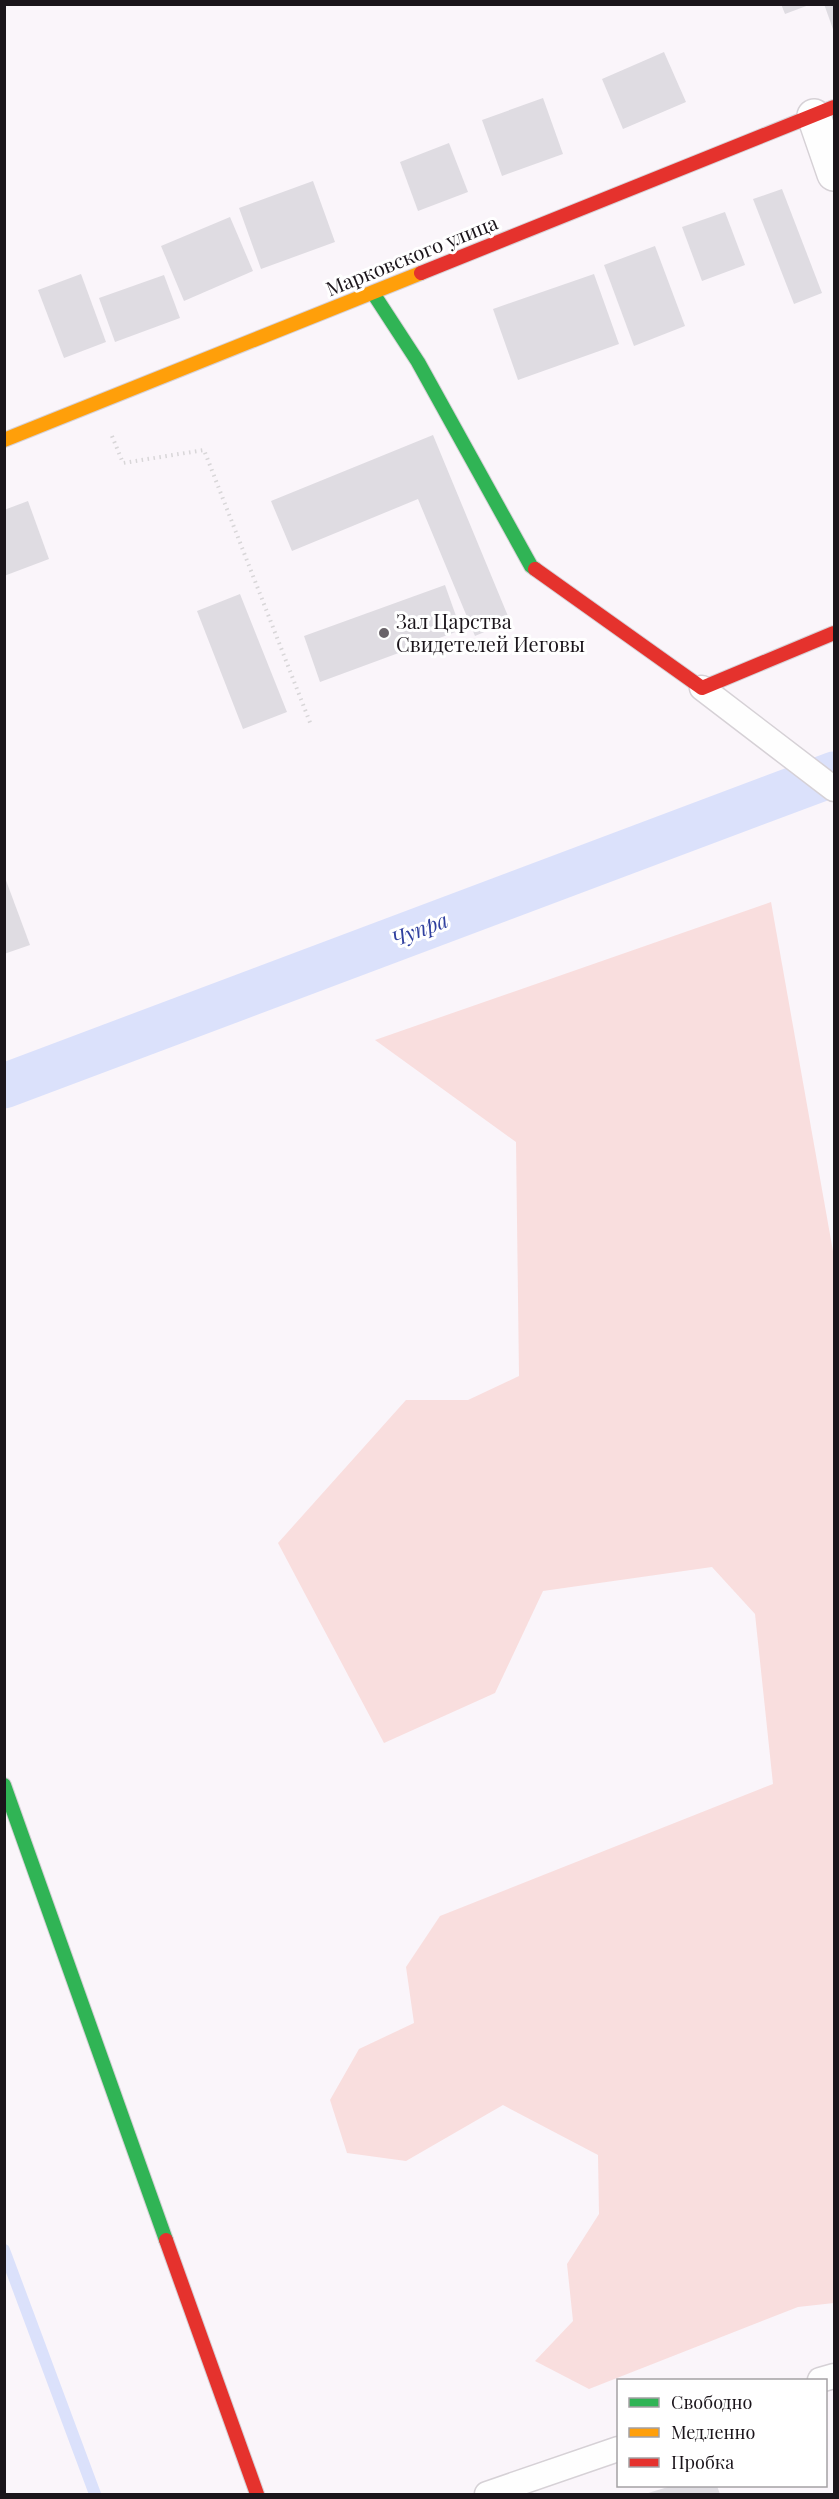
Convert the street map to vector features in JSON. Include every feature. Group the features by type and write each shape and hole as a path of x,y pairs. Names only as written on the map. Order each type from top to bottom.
{"street":[{"path":"824,111 834,174"},
{"name":"Марковского улица","path":"4,440 824,111"},
{"path":"373,293 418,362 531,566 702,688 834,633"},
{"path":"4,1785 257,2494"}],"lane":[{"path":"702,688 832,788"},
{"path":"487,2494 617,2450"}],"path":[{"path":"98,402 123,463 204,450 311,725"}],"shaded area":[{"path":"771,902 834,1257 834,2303 798,2307 589,2389 535,2361 573,2321 567,2264 599,2214 598,2155 503,2105 406,2161 347,2153 330,2100 359,2049 414,2023 406,1967 440,1916 773,1784 755,1614 712,1567 543,1591 495,1693 384,1743 278,1543 406,1400 468,1400 519,1376 516,1142 375,1040"}],"building":[{"path":"781,4 809,4 809,5 785,14"},
{"path":"824,4 834,4 834,32"},
{"path":"664,52 686,102 623,129 602,79"},
{"path":"543,98 563,154 502,176 482,120"},
{"path":"449,143 468,192 418,211 400,162"},
{"path":"313,181 335,242 261,269 239,208"},
{"path":"782,189 822,293 794,304 753,199"},
{"path":"725,212 745,265 702,281 682,227"},
{"path":"230,217 253,271 184,301 161,246"},
{"path":"655,246 685,326 634,346 604,265"},
{"path":"81,274 106,342 64,358 38,290"},
{"path":"594,274 619,344 518,380 493,309"},
{"path":"164,275 180,318 115,342 99,298"},
{"path":"433,435 510,621 475,636 418,499 292,551 271,501"},
{"path":"28,501 49,559 4,576 4,510"},
{"name":"Зал Царства Свидетелей Иеговы","path":"445,585 461,630 320,682 304,636"},
{"path":"240,594 287,712 243,729 197,611"},
{"path":"4,875 30,945 4,954"},
{"path":"668,2487 717,2487 720,2494 645,2494"}],"waterway":[{"name":"Чупра","path":"4,1086 834,774"},
{"path":"4,2250 95,2494"}],"traffic: fast":[{"path":"373,293 418,362 531,566 535,569"},
{"path":"4,1785 166,2240"}],"traffic: slow":[{"path":"4,440 421,273"}],"traffic: jam":[{"path":"421,273 834,107"},
{"path":"535,569 702,688 834,633"},
{"path":"166,2240 257,2494"}],"place":[{"name":"Зал Царства Свидетелей Иеговы","path":"384,633"}]}
